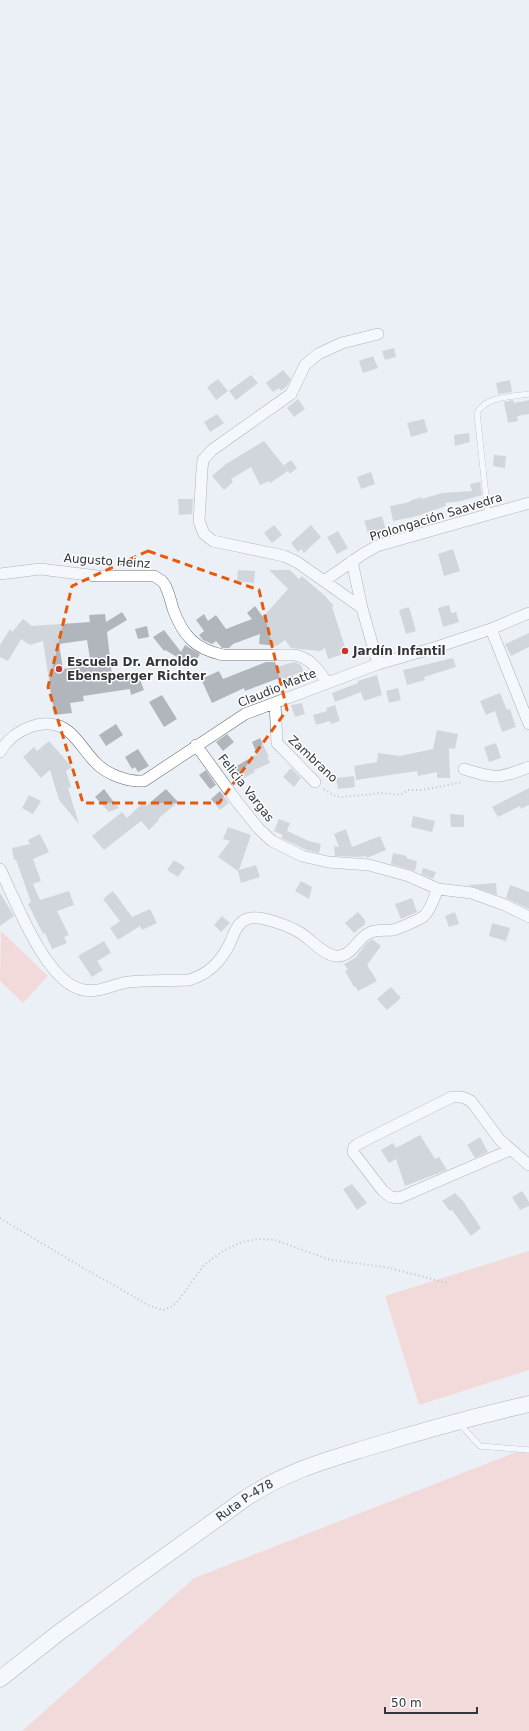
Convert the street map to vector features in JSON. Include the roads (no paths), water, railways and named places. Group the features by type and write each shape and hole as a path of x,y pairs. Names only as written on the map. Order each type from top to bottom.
{"main road":[{"name":"Ruta P-478","path":"0,1679 61,1631 246,1498 276,1479 303,1467 457,1421 529,1404"}],"street":[{"path":"362,608 297,562 284,556 220,544 208,538 202,530 199,521 203,460 212,450 291,394 305,365 318,354 342,343 378,334"},
{"name":"Prolongación Saavedra","path":"324,582 352,561 381,545 529,502"},
{"path":"352,561 362,608 378,664"},
{"name":"Augusto Heinz","path":"0,574 40,569 97,576 154,576 162,581 181,627 190,640 197,646 223,655 294,655 304,657 311,662 327,682"},
{"name":"Claudio Matte","path":"0,752 4,746 30,726 36,724 59,726 76,738 97,764 122,778 144,781 196,745 245,714 327,682 378,664 437,647 529,613"},
{"path":"491,628 529,724"},
{"name":"Zambrano","path":"275,703 277,743 315,782"},
{"name":"Felicia Vargas","path":"196,745 238,803 259,829 272,841 302,856 328,862 369,865 409,876 438,889 472,892 505,905 529,917"},
{"path":"464,769 488,777 504,776 529,767"},
{"path":"0,869 41,954 64,981 83,990 92,991 128,982 189,980 199,977 212,969 218,963 229,945 234,932 243,922 253,917 294,929 323,950 334,956 339,955 352,949 368,933 393,930 422,918 427,913 438,889"},
{"path":"510,1150 399,1198 391,1197 383,1191 352,1152 354,1147 358,1144 452,1097 457,1096 471,1101 500,1140 529,1165"}],"lane":[{"path":"488,515 477,413 482,406 490,401 529,394"},
{"path":"457,1421 480,1446 529,1450"}],"place":[{"name":"Jardín Infantil","path":"345,651"},
{"name":"Escuela Dr. Arnoldo Ebensperger Richter","path":"59,669"}]}
